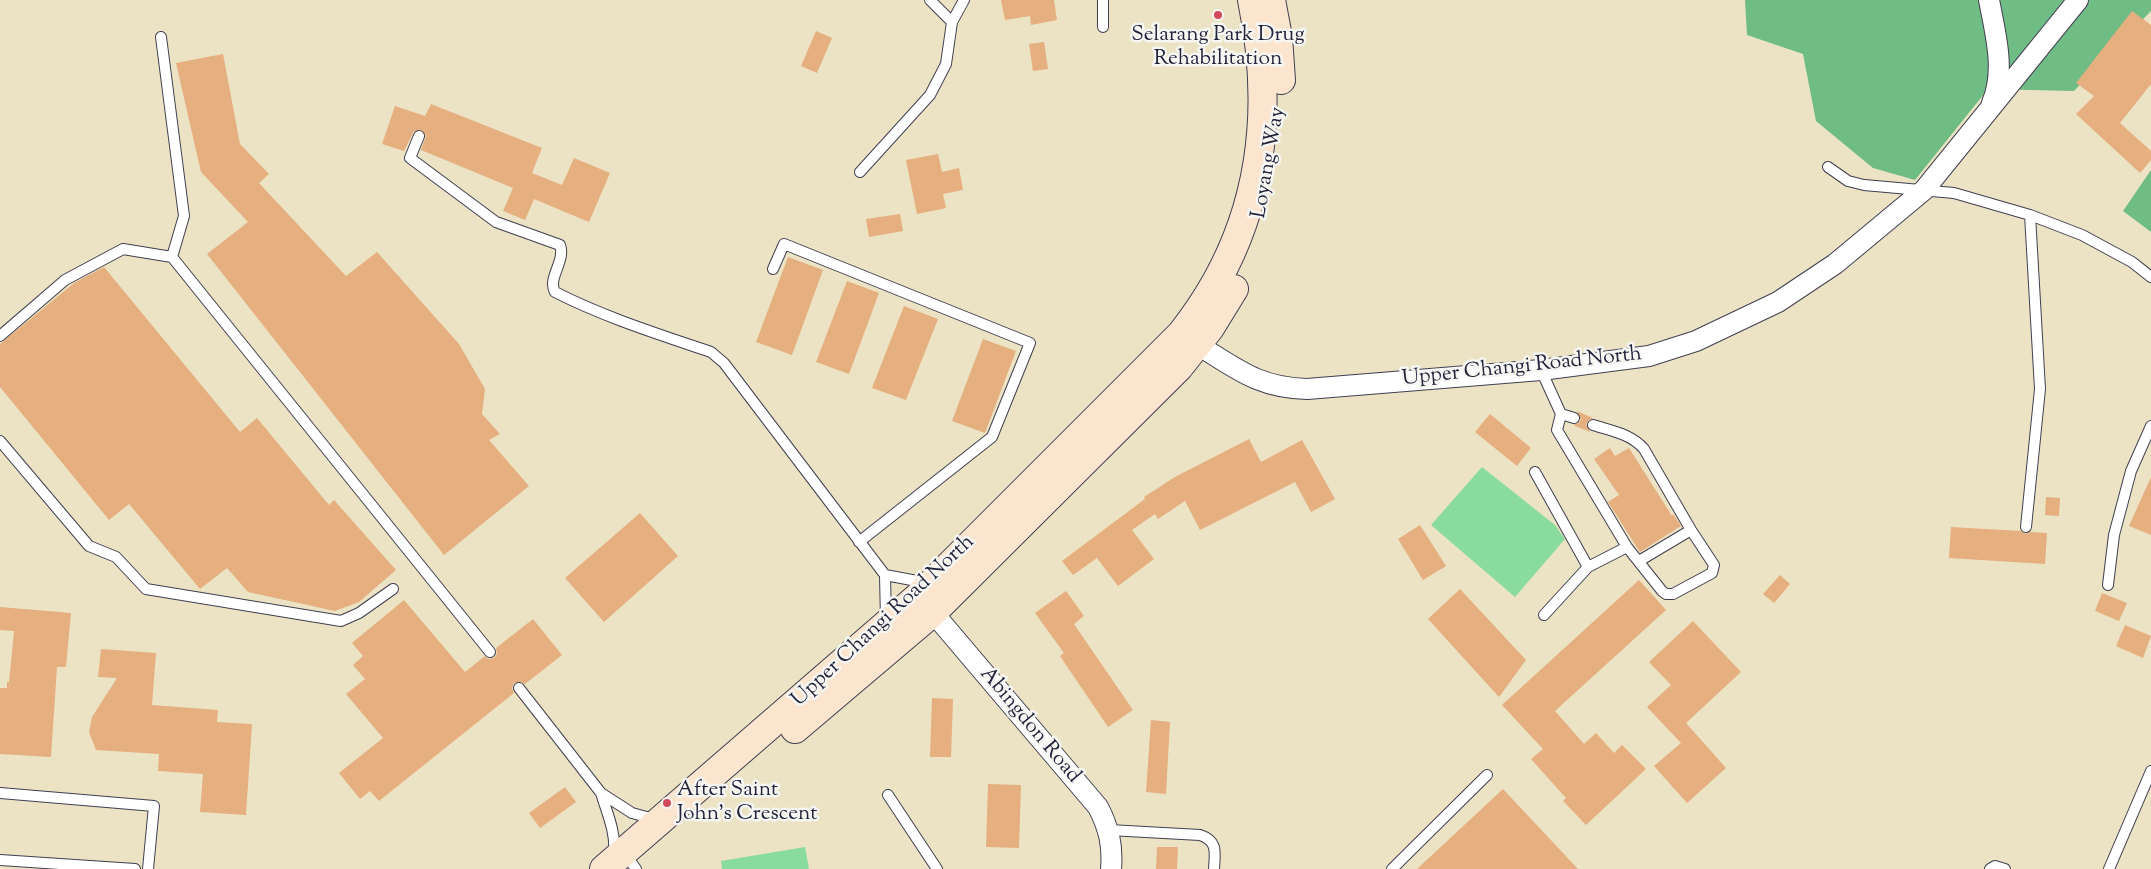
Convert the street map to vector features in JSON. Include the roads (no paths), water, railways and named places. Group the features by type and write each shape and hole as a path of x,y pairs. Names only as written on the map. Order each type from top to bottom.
{"street":[{"name":"Loyang Way","path":"1190,340 1204,304 1229,257 1254,188 1264,113 1262,68 1252,0"},
{"name":"Loyang Way","path":"1217,318 1244,268 1260,226 1277,148 1281,105 1280,64 1272,0"},
{"path":"1988,0 1997,48 1998,76 1994,98 1988,112"},
{"name":"Upper Changi Road North","path":"1190,340 1252,378 1271,385 1307,389 1540,370 1649,356 1672,350 1778,302 1835,264 1924,190 2078,0"},
{"name":"Upper Changi Road North","path":"623,865 928,597 1179,367 1190,340 1217,318"},
{"name":"Upper Changi Road North","path":"623,865 662,820 886,625 928,597"},
{"name":"Abingdon Road","path":"928,597 1098,807 1109,830 1111,869"}],"lane":[{"path":"930,0 952,22"},
{"path":"860,172 930,95 946,64 952,22 964,0"},
{"path":"1103,0 1103,27"},
{"path":"161,37 184,216 172,256"},
{"path":"419,136 410,158 496,222 560,245 562,252 553,281 555,292 588,308 711,352 724,363 807,469 885,575 928,597"},
{"path":"1828,167 1848,181 1864,185 1954,193 2030,215 2082,235 2132,262 2151,277"},
{"path":"2026,528 2040,389 2030,215"},
{"path":"773,269 784,244 1030,342 992,437 859,542"},
{"path":"0,336 66,280 123,249 172,256 490,652"},
{"path":"1540,370 1561,414 1557,430 1627,547 1662,591 1666,594 1673,594 1712,573 1714,565 1691,530 1644,449 1636,440 1594,424"},
{"path":"1561,414 1574,418"},
{"path":"2108,585 2114,534 2131,471 2151,426"},
{"path":"0,441 89,546 116,557 146,589 341,620 360,613 393,589"},
{"path":"1535,472 1588,567"},
{"path":"1639,561 1691,530"},
{"path":"1544,616 1588,567 1627,547"},
{"path":"885,575 886,625"},
{"path":"520,688 601,793 643,818 662,820"},
{"path":"2109,869 2151,771"},
{"path":"1392,869 1487,775"},
{"path":"0,793 154,806 148,869"},
{"path":"601,793 623,865"},
{"path":"888,795 937,869"},
{"path":"1109,830 1200,835 1209,838 1215,851 1214,869"},
{"path":"0,860 135,869"},
{"path":"1990,869 1995,866 2006,869"}],"place":[{"name":"Selarang Park Drug Rehabilitation","path":"1218,15"},
{"name":"After Saint John's Crescent","path":"667,803"}]}
